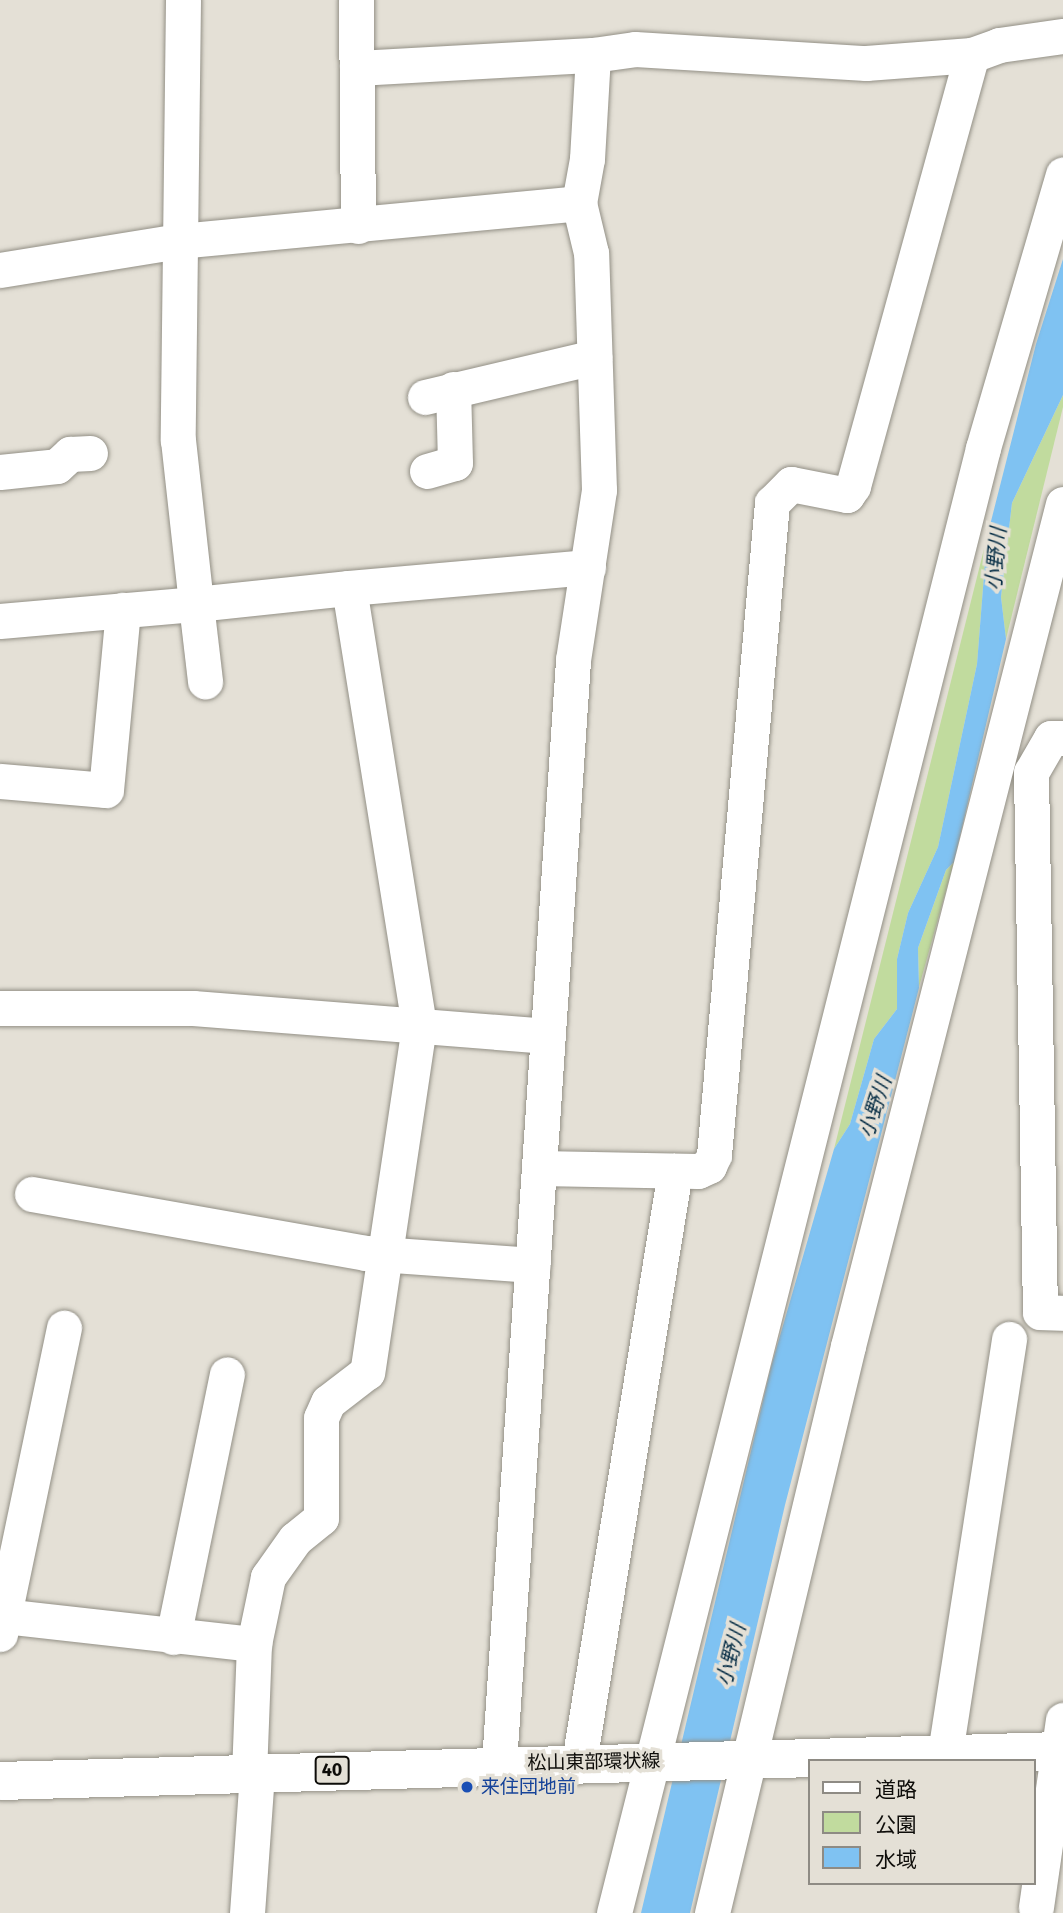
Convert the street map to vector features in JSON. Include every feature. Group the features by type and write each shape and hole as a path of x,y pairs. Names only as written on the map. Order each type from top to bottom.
{"main road":[{"name":"松山東部環状線","path":"0,1781 253,1774 499,1763 945,1754 1061,1740"}],"street":[{"path":"183,0 178,440 205,681"},
{"path":"356,0 358,226"},
{"path":"357,68 593,55 635,49 866,63 972,55 999,46 1063,36"},
{"path":"499,1763 573,660 599,490 591,254 579,203 587,159 593,55"},
{"path":"539,1168 675,1171 709,1166 718,1140 772,503 791,484 833,495 846,495 853,486 972,55"},
{"path":"614,1913 659,1760 983,448 1063,174"},
{"path":"0,270 179,241 579,203"},
{"path":"427,471 455,463 439,393 594,358"},
{"path":"0,472 57,466 70,454 90,453"},
{"path":"712,1913 745,1758 1063,504"},
{"path":"0,621 588,567"},
{"path":"257,1912 253,1774 254,1644 268,1577 295,1539 321,1518 321,1418 328,1402 368,1372 419,1026 349,588"},
{"path":"0,781 106,790 123,610"},
{"path":"1063,738 1051,738 1031,772 1049,1010 1040,1312 1063,1313"},
{"path":"0,1008 193,1008 548,1036"},
{"path":"579,1762 675,1171"},
{"path":"32,1194 386,1254 533,1265"},
{"path":"64,1328 10,1528 2,1625 254,1644"},
{"path":"945,1754 1009,1339"},
{"path":"173,1637 227,1375"},
{"path":"1037,1910 1061,1740"}],"green space":[{"path":"1063,395 1063,407 1006,639 1001,597 1012,503"},
{"path":"987,537 977,664 938,847 908,913 897,959 897,1009 874,1039 850,1124 834,1149"},
{"path":"954,862 919,987 918,948 946,870"}],"water":[{"name":"小野川","path":"1063,259 1063,395 1012,503 1001,597 1006,639 954,862 946,870 918,948 919,988 785,1505 690,1913 641,1913 771,1367 834,1149 850,1124 874,1039 897,1009 897,959 908,913 938,847 977,664 987,537 1036,344"}],"place":[{"name":"来住団地前","path":"467,1787"}]}
